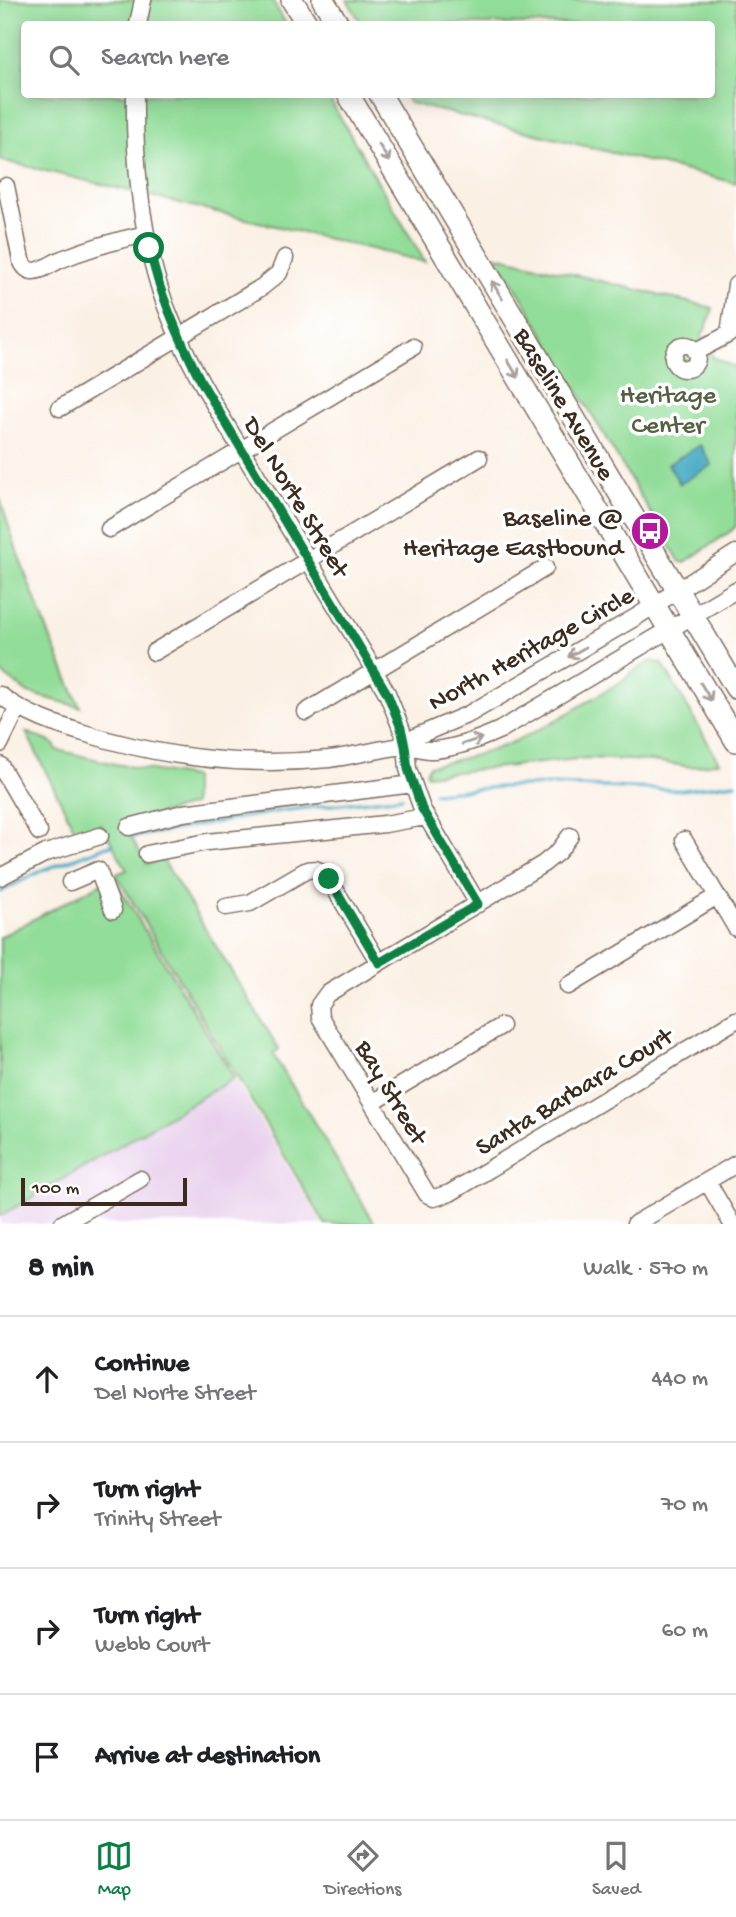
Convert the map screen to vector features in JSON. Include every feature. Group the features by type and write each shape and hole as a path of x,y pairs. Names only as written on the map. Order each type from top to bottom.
{"main road":[{"path":"292,0 305,21"},
{"path":"323,0 336,21"},
{"name":"Baseline Avenue","path":"350,98 736,741"},
{"name":"Baseline Avenue","path":"382,98 736,688"}],"street":[{"path":"139,21 143,0"},
{"name":"Del Norte Street","path":"135,98 135,142 146,234 164,302 178,337 241,450 392,704 405,746 408,769 424,813 478,904"},
{"path":"6,186 21,260 26,269 31,271 92,248 146,234"},
{"path":"60,408 271,281 279,273 285,258"},
{"path":"695,352 732,336 736,285"},
{"path":"109,529 413,347"},
{"path":"154,652 479,458"},
{"name":"North Heritage Circle","path":"405,746 417,736 485,705 655,606 736,553"},
{"path":"306,712 544,568"},
{"name":"North Heritage Circle","path":"0,695 46,721 107,740 157,752 223,761 277,762 330,758 405,746 436,750 484,737 514,722 736,590"},
{"path":"0,744 18,707"},
{"path":"0,765 39,832"},
{"path":"129,827 183,813 413,786"},
{"path":"147,855 206,842 346,828 424,813"},
{"path":"0,877 46,853 100,836"},
{"path":"226,907 250,903 305,872 319,869 329,879 379,963 543,864 558,852 570,836"},
{"path":"684,840 736,929"},
{"path":"70,882 97,870 113,910"},
{"path":"568,986 717,896"},
{"name":"Bay Street","path":"379,963 327,994 319,1005 320,1017 422,1187 434,1198"},
{"name":"Santa Barbara Court","path":"434,1198 450,1193 736,1020"},
{"path":"372,1103 501,1027"},
{"path":"635,1224 736,1164"},
{"path":"62,1224 140,1179"},
{"path":"706,1181 732,1224"}],"shaded area":[{"path":"234,1078 322,1224 0,1224 0,1216"}],"green space":[{"path":"0,0 272,0 284,21 21,21 21,98 329,98 425,262 0,160"},
{"path":"347,0 736,1 736,183 410,103 406,98 715,98 715,21 360,21"},
{"name":"Heritage Center","path":"497,256 713,308 701,336 713,357 736,368 736,526 731,531 685,562 680,562"},
{"path":"0,498 27,578 80,707 28,693 0,672"},
{"path":"651,661 662,663 719,762 692,767 651,761 587,758 427,775 429,766 489,751 537,731"},
{"path":"26,732 53,743 57,750 115,764 193,777 193,805 123,824 147,864 163,860 279,1049 273,1054 375,1224 325,1224 116,874 127,870 101,824 78,836"},
{"path":"113,877 234,1078 0,1216 0,937"}],"water":[{"path":"700,445 712,465 680,484 668,464"}],"waterway":[{"path":"434,793 551,785 682,790 735,783"},
{"path":"133,837 280,811 402,797"},
{"path":"0,892 41,871 113,844"}],"place":[{"name":"Baseline @ Heritage Eastbound","path":"650,531"}],"route":[{"path":"149,248 164,302 184,350 387,693 401,728 408,769 422,809 478,904 379,963 329,879"}]}
